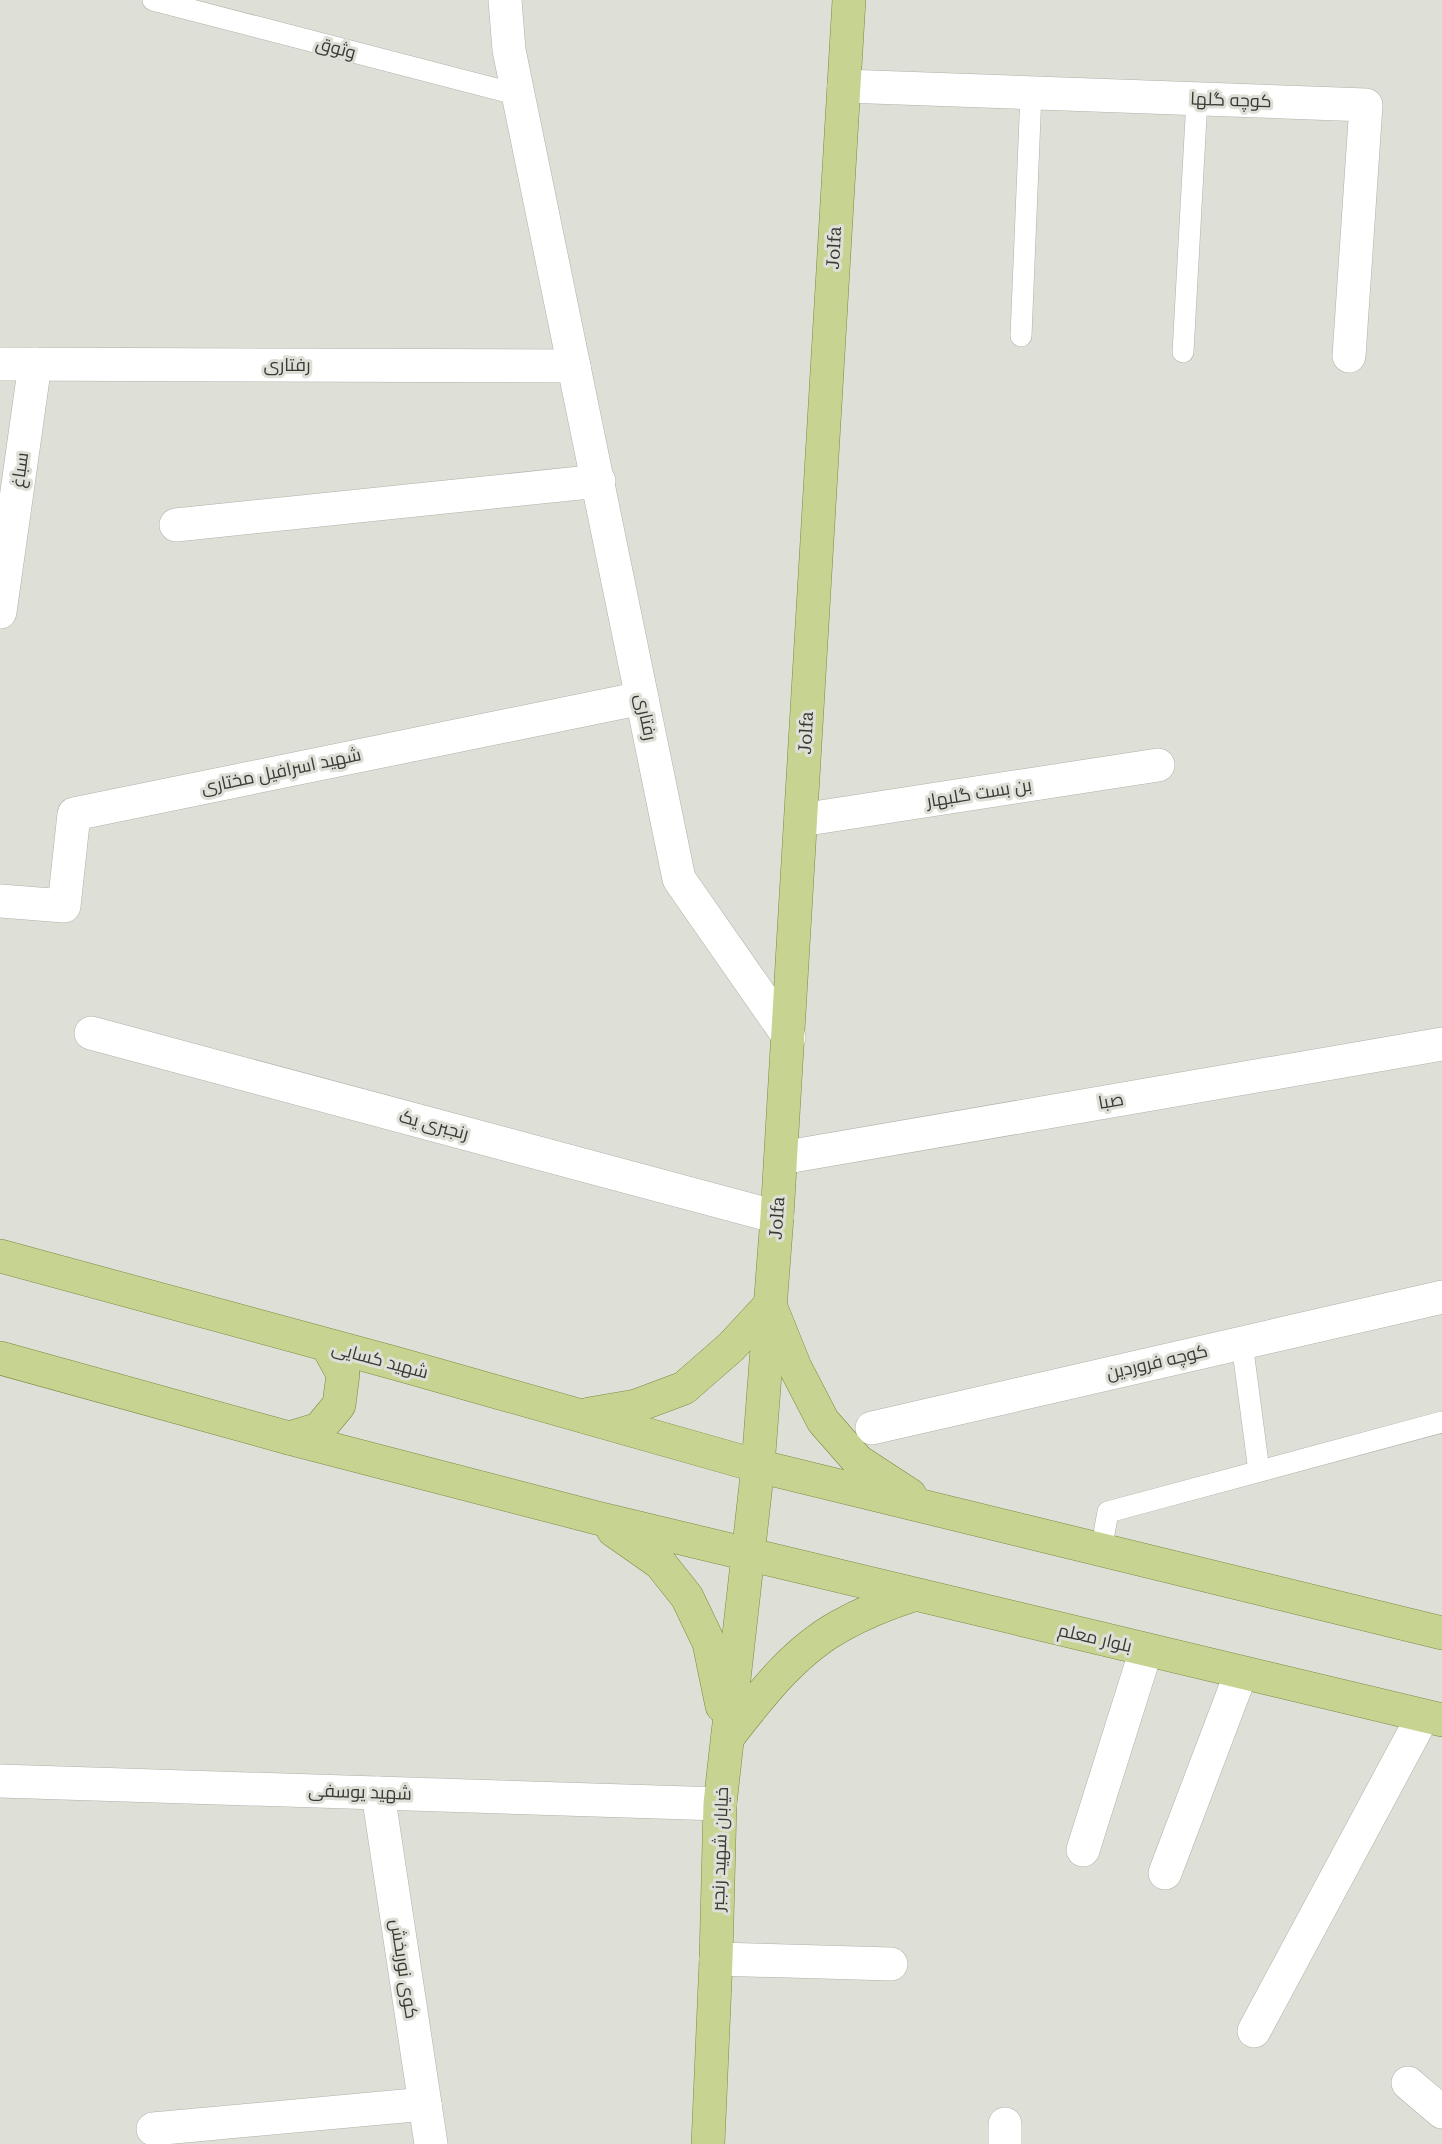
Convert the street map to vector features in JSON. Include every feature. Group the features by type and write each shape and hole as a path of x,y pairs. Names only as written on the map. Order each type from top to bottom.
{"main road":[{"name":"Jolfa","path":"748,1555 758,1466 789,1037 849,0"},
{"name":"شهید کسایی","path":"0,1256 328,1347 398,1364 758,1466"},
{"path":"579,1416 636,1407 684,1388 731,1347 770,1305 795,1366 823,1421 858,1461 928,1508"},
{"path":"289,1438 319,1430 339,1405 343,1374 328,1347"},
{"path":"0,1358 289,1438 748,1555"},
{"path":"758,1466 1442,1632"},
{"path":"597,1518 660,1563 687,1597 709,1643 728,1737"},
{"name":"بلوار معلم","path":"748,1555 1432,1718"},
{"name":"خیابان شهید رنجبر","path":"708,2144 720,1804 748,1555"},
{"path":"728,1737 765,1690 793,1660 838,1627 876,1607 913,1595"}],"street":[{"name":"رفتاری","path":"505,0 509,50 680,879 789,1037"},
{"name":"کوچه گلها","path":"844,86 1365,105 1349,356"},
{"name":"رفتاری","path":"0,364 574,366"},
{"name":"سباغ","path":"0,612 35,364"},
{"path":"176,525 598,481"},
{"name":"شهید اسرافیل مختاری","path":"0,902 64,906 74,814 642,698"},
{"name":"بن بست گلبهار","path":"801,820 1158,765"},
{"name":"رنجبری یک","path":"91,1033 777,1217"},
{"name":"صبا","path":"781,1158 1442,1044"},
{"name":"کوچه فروردین","path":"872,1428 1442,1297"},
{"path":"1083,1851 1146,1650"},
{"path":"1165,1874 1241,1673"},
{"path":"1254,2031 1432,1718"},
{"name":"شهید یوسفی","path":"0,1781 720,1804"},
{"name":"کوی نوربخش","path":"378,1793 431,2144"},
{"path":"716,1959 891,1964"},
{"path":"1408,2083 1442,2112"},
{"path":"153,2129 425,2104"}],"lane":[{"name":"وثوق","path":"153,0 519,95"},
{"path":"1021,336 1031,93"},
{"path":"1183,352 1197,99"},
{"path":"1242,1343 1259,1471"},
{"path":"1101,1550 1108,1512 1442,1422"}]}
